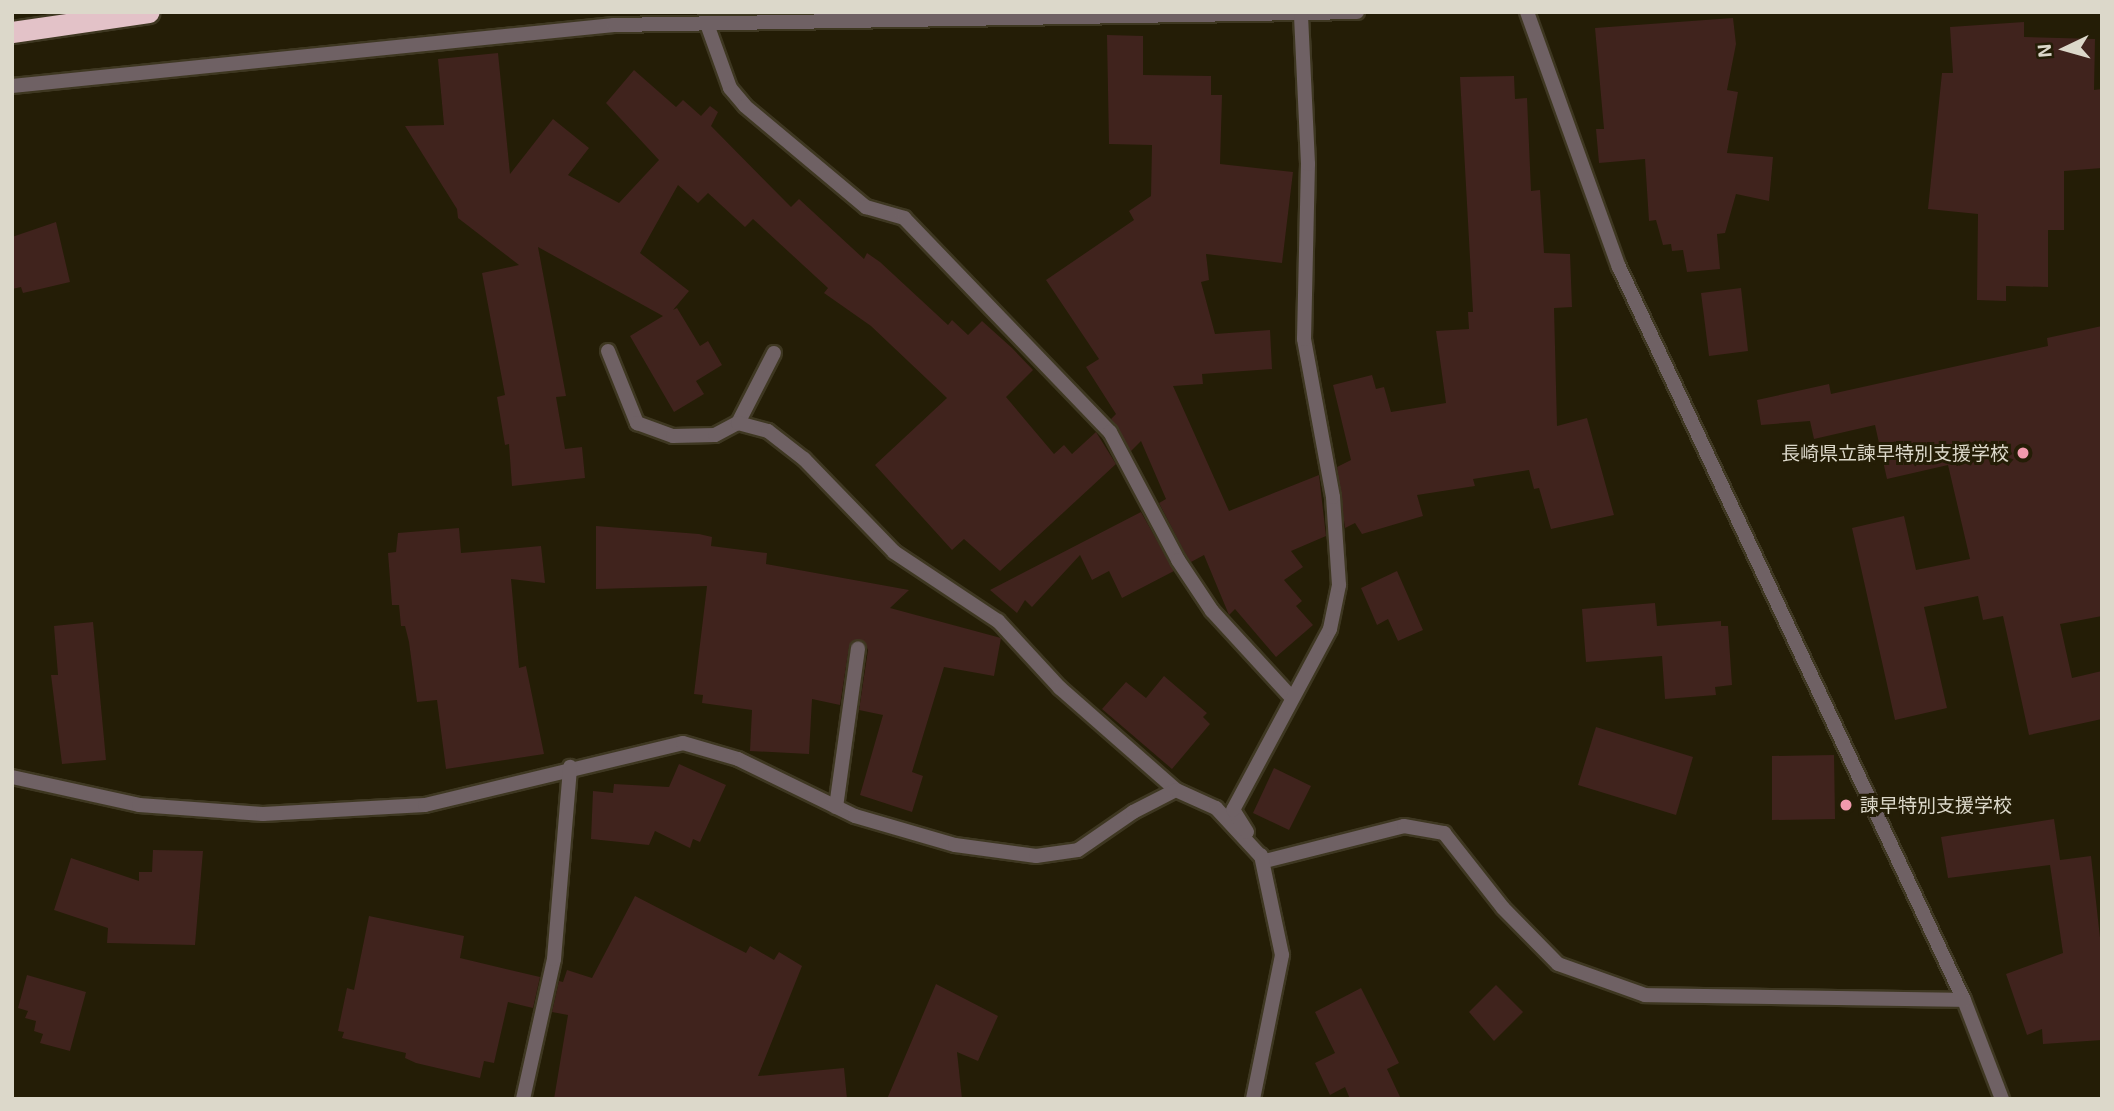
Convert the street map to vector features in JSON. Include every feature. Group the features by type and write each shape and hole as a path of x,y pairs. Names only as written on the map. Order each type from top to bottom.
{"highway":[{"path":"12,33 149,12"}],"street":[{"path":"12,86 614,25 1301,16 1357,12"},
{"path":"1527,12 1619,267 1964,1000 2002,1099"},
{"path":"1254,1099 1282,955 1265,861 1233,810 1330,629 1339,585 1333,497 1304,339 1308,163 1301,16"},
{"path":"707,24 730,88 745,106 866,207 904,218 1110,432 1178,560 1212,611 1292,698"},
{"path":"608,351 637,423 673,436 715,435 738,424 774,353"},
{"path":"738,424 768,431 804,458 894,552 998,621 1060,688 1176,790 1216,808 1265,861"},
{"path":"836,807 858,649"},
{"path":"12,777 139,805 263,814 425,805 570,767 683,743 738,759 836,807 955,845 1036,856 1078,850 1133,813 1176,790"},
{"path":"523,1099 554,958 570,767"},
{"path":"1265,861 1404,825 1444,833 1503,908 1558,964 1645,995 1964,1000"}],"building":[{"path":"1733,18 1736,44 1727,90 1738,92 1727,153 1773,157 1769,201 1736,194 1725,233 1717,234 1720,269 1687,272 1683,250 1672,251 1671,244 1663,245 1656,220 1649,221 1645,159 1599,163 1596,129 1604,129 1595,28"},
{"path":"2024,22 2024,37 2095,39 2094,90 2102,89 2102,168 2064,171 2064,230 2048,230 2048,287 2006,286 2006,301 1977,300 1978,214 1928,209 1942,73 1953,73 1950,27"},
{"path":"1107,35 1143,36 1143,75 1211,76 1211,95 1222,95 1220,164 1293,172 1282,263 1206,254 1209,280 1201,282 1215,334 1270,330 1272,369 1202,374 1203,384 1173,386 1229,511 1319,475 1326,536 1291,551 1303,567 1284,580 1302,601 1296,606 1313,625 1276,657 1235,609 1229,615 1204,555 1191,562 1186,555 1159,503 1166,499 1141,441 1131,451 1111,419 1116,414 1086,367 1099,359 1046,280 1134,220 1129,211 1151,196 1152,145 1109,144"},
{"path":"498,53 510,174 553,119 589,148 568,175 619,203 659,160 606,103 634,70 676,107 683,100 701,116 710,106 718,112 711,126 791,207 799,199 864,259 867,253 880,262 948,325 952,320 968,335 982,321 1012,348 1033,370 1006,397 1054,454 1064,445 1072,454 1096,432 1116,464 1000,571 964,539 952,550 875,465 947,398 871,326 824,293 828,288 753,219 745,227 708,193 698,203 678,185 640,253 689,291 673,310 677,308 700,346 708,341 722,365 696,381 704,394 674,412 630,336 663,316 538,247 566,396 556,397 565,449 582,447 585,478 512,486 509,444 505,445 497,397 505,395 482,273 519,265 458,218 457,209 405,126 444,125 438,59"},
{"path":"1514,76 1515,99 1527,98 1531,191 1540,190 1544,253 1570,254 1572,307 1554,308 1557,426 1587,418 1614,515 1551,529 1539,488 1534,489 1529,470 1473,479 1475,486 1417,495 1423,516 1362,534 1355,523 1345,528 1337,467 1351,460 1333,385 1372,375 1376,389 1384,387 1391,412 1446,403 1436,331 1469,329 1468,312 1473,312 1460,77"},
{"path":"56,222 70,282 23,293 21,287 12,289 12,237"},
{"path":"1741,288 1748,351 1709,356 1701,293"},
{"path":"2102,326 2102,616 2060,624 2072,678 2102,671 2102,719 2029,735 2003,616 1983,620 1978,596 1924,607 1947,708 1895,720 1852,528 1904,516 1916,570 1970,559 1948,465 1887,479 1875,425 1814,439 1810,421 1761,425 1757,400 1829,384 1831,394 2048,346 2047,338"},
{"path":"1141,512 1174,571 1122,598 1109,571 1092,580 1080,555 1032,607 1025,600 1017,613 990,590"},
{"path":"596,526 699,534 712,537 711,546 767,553 766,564 909,590 890,608 1001,638 994,676 944,667 912,772 923,776 912,812 860,795 883,715 859,710 868,650 864,642 855,640 849,647 840,705 812,699 809,754 750,751 752,710 702,703 703,695 694,694 707,586 596,589"},
{"path":"459,528 461,553 541,546 545,583 511,579 519,668 526,666 544,754 446,769 437,700 417,702 405,626 401,626 399,605 392,605 388,553 396,552 398,533"},
{"path":"1397,571 1423,630 1398,641 1388,619 1377,625 1361,588"},
{"path":"1655,603 1657,626 1721,621 1721,626 1728,626 1732,685 1715,687 1716,695 1665,699 1662,656 1586,662 1582,609"},
{"path":"93,622 106,760 62,764 51,675 58,675 54,626"},
{"path":"1164,676 1207,713 1203,717 1210,724 1172,769 1102,709 1126,682 1146,698"},
{"path":"1596,727 1693,757 1676,815 1578,785"},
{"path":"1834,755 1835,819 1772,820 1772,756"},
{"path":"679,764 726,785 700,842 693,839 690,848 655,831 649,845 591,839 593,791 613,793 614,784 669,787"},
{"path":"1274,768 1311,786 1289,830 1253,813"},
{"path":"2054,819 2060,860 2091,856 2102,956 2102,1040 2043,1044 2042,1029 2027,1035 2006,974 2063,953 2050,865 1948,878 1941,837"},
{"path":"153,850 203,851 195,945 107,943 108,928 54,910 71,858 139,881 139,872 152,872"},
{"path":"635,896 746,953 750,946 774,960 779,952 802,966 758,1076 844,1068 847,1099 554,1099 568,1015 552,1012 559,981 563,982 567,970 592,978"},
{"path":"369,916 464,936 460,958 540,977 533,1008 508,1002 494,1063 484,1061 480,1078 416,1063 405,1058 406,1053 342,1038 344,1032 338,1031 347,988 354,990"},
{"path":"27,975 86,992 70,1051 40,1043 43,1034 34,1031 36,1021 25,1018 28,1011 18,1008"},
{"path":"936,984 998,1016 978,1061 957,1052 962,1099 887,1099"},
{"path":"1496,985 1523,1012 1494,1041 1469,1012"},
{"path":"1361,988 1399,1063 1387,1069 1401,1099 1350,1099 1345,1087 1330,1095 1315,1063 1335,1053 1315,1012"}],"place":[{"name":"長崎県立諫早特別支援学校","path":"2023,453"},
{"name":"諫早特別支援学校","path":"1846,805"}]}
